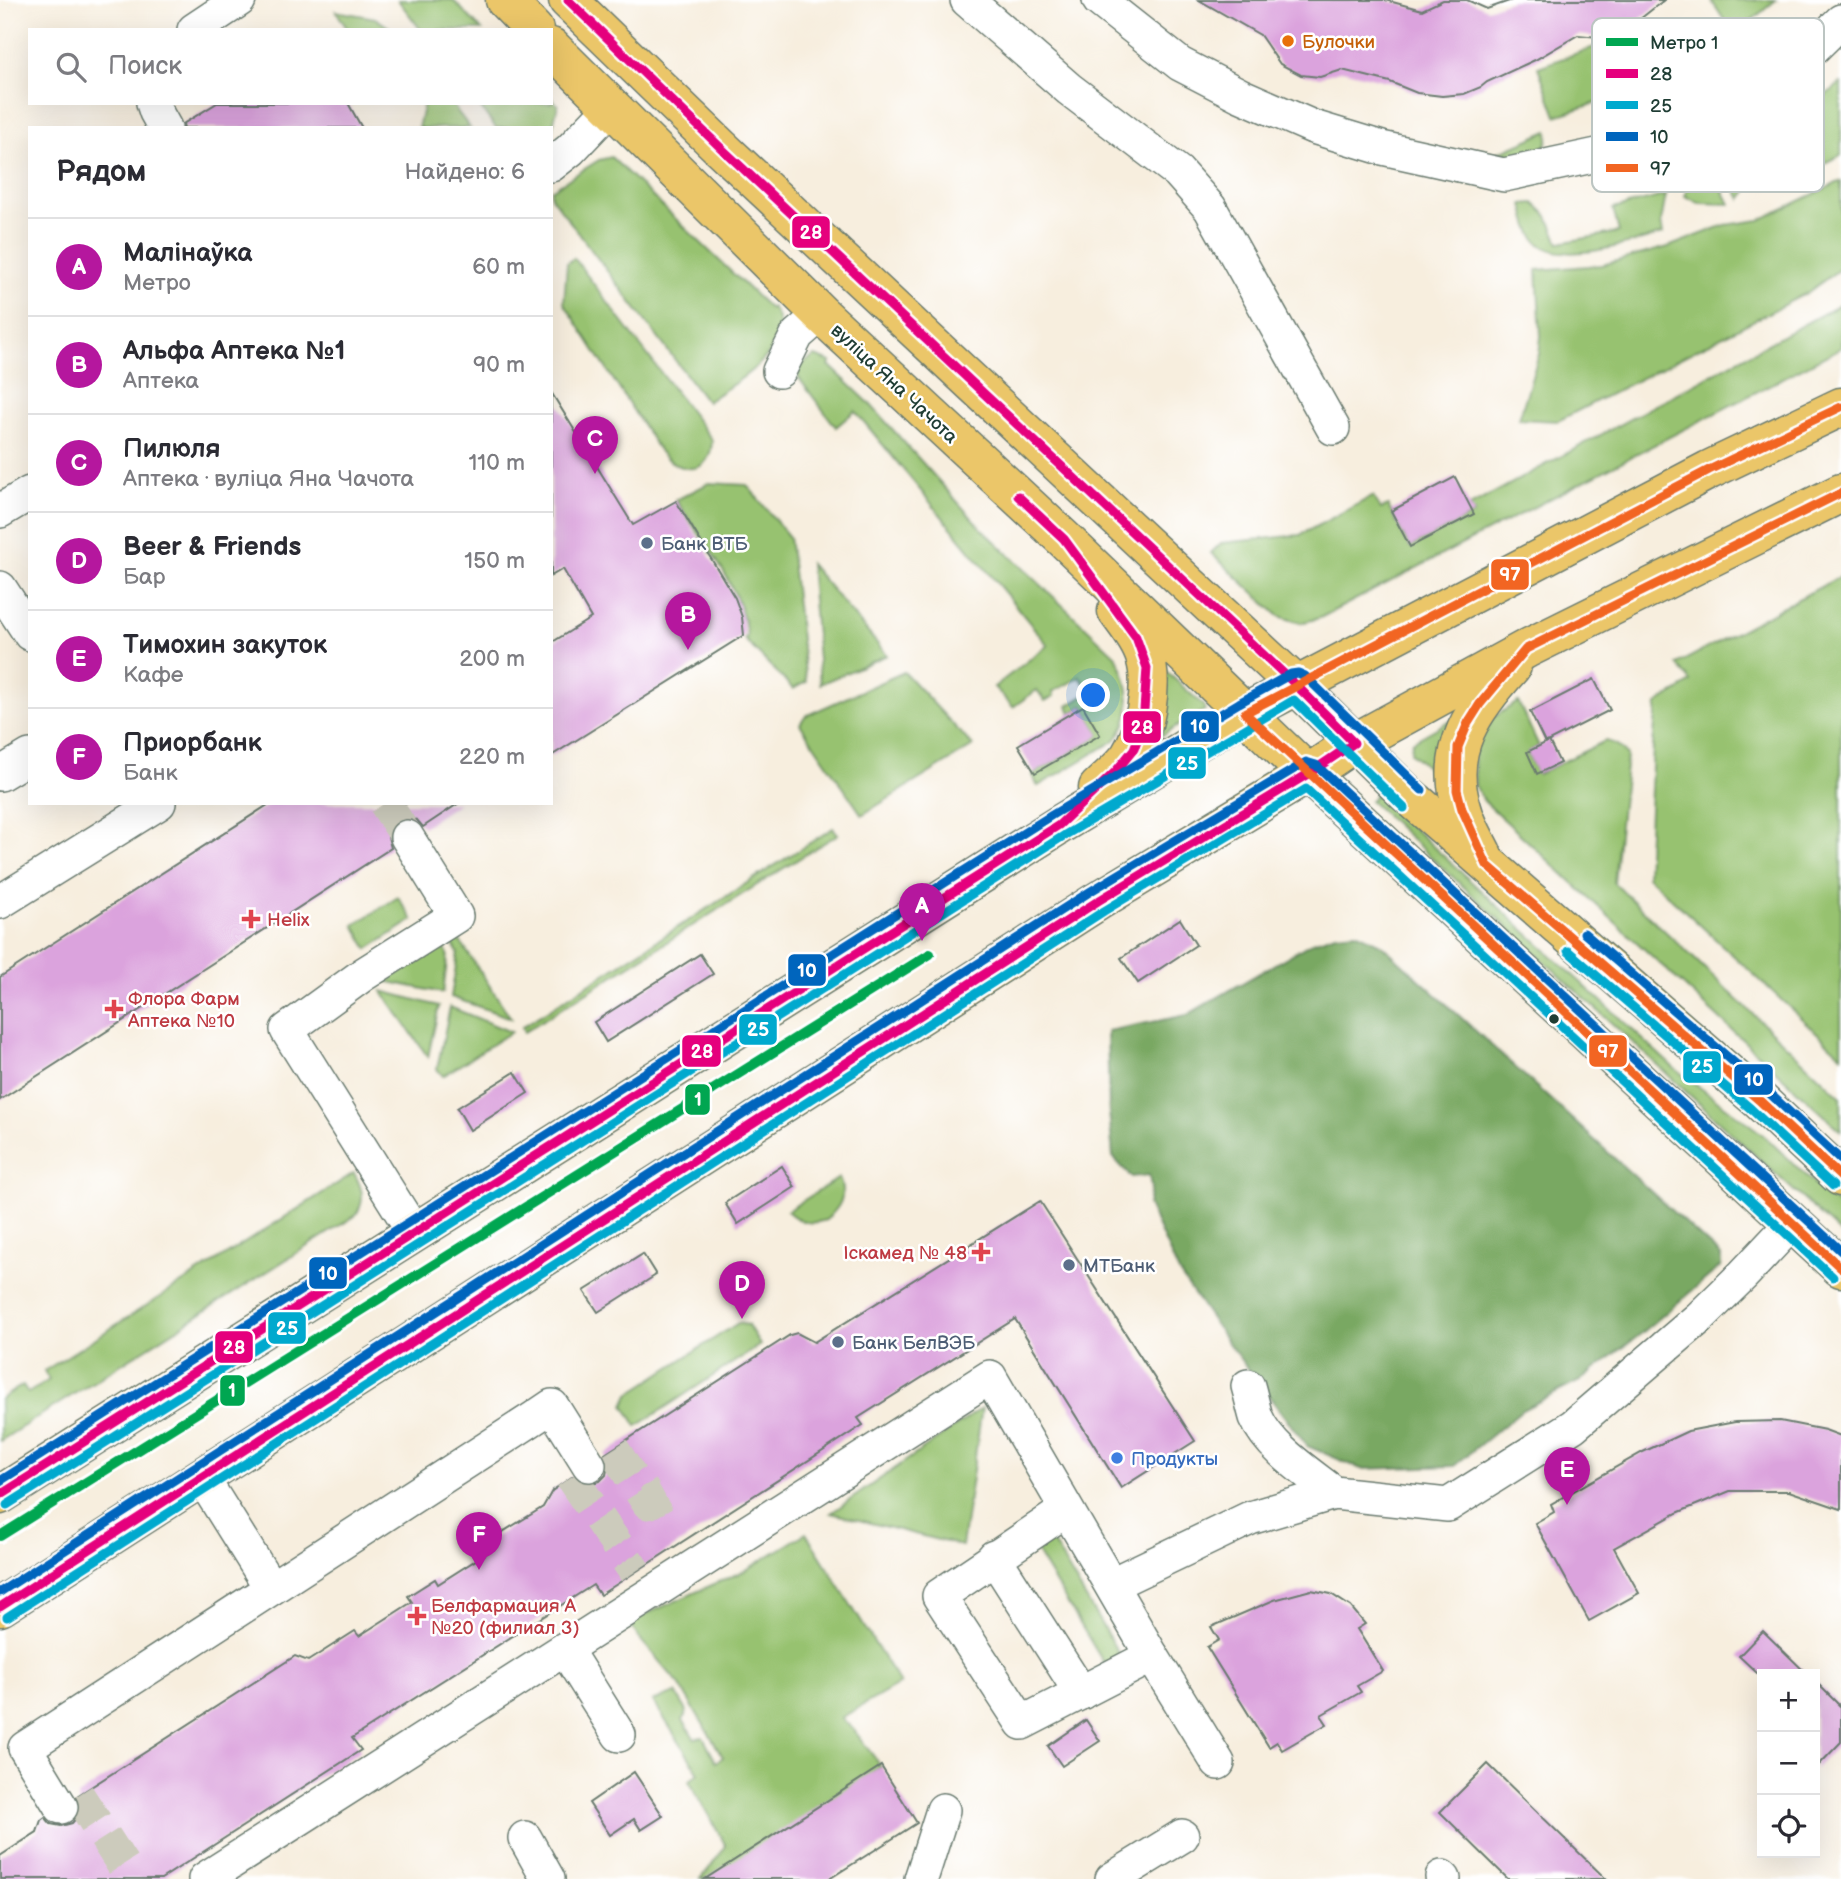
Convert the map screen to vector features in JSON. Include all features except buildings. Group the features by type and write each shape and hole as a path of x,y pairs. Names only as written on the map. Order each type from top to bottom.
{"main road":[{"path":"505,0 532,28"},
{"path":"568,0 711,138 1296,685 1407,794 1759,1100 1841,1177"},
{"name":"вуліца Яна Чачота","path":"553,49 821,314 1064,538 1308,774 1841,1268"},
{"path":"0,1495 1059,825 1245,713 1709,470 1841,407"},
{"path":"0,1607 1098,901 1308,774 1354,743 1526,649 1841,493"},
{"path":"1059,825 1128,759 1140,737 1149,673 1145,654 1136,637 1064,538"},
{"path":"1487,865 1460,800 1456,768 1458,747 1468,723 1480,705 1526,649"}],"lane":[{"path":"197,28 239,0"},
{"path":"967,0 1069,89 1178,172 1210,208 1333,428"},
{"path":"1100,0 1180,64 1240,95 1313,127 1382,148 1504,175 1592,156"},
{"path":"1824,38 1841,21"},
{"path":"154,105 164,126"},
{"path":"553,163 570,150 610,107"},
{"path":"779,372 797,335 821,314"},
{"path":"0,511 28,494"},
{"path":"0,588 28,631"},
{"path":"0,774 28,757"},
{"path":"0,902 156,805"},
{"path":"407,837 456,916 365,974 287,1031 415,1234"},
{"path":"1112,1584 1250,1518 1334,1493 1448,1506 1573,1426 1699,1318 1792,1223"},
{"path":"205,1879 565,1649 650,1578 990,1377 1152,1656 1218,1763"},
{"path":"1248,1386 1257,1420 1274,1443 1298,1466 1334,1493"},
{"path":"69,1801 25,1748 552,1406 580,1471"},
{"path":"201,1476 271,1588"},
{"path":"1066,1510 939,1596 1022,1723 1152,1656"},
{"path":"994,1557 1081,1693"},
{"path":"565,1649 619,1734"},
{"path":"921,1879 943,1810"},
{"path":"1112,1879 1182,1836"},
{"path":"525,1838 548,1879"}],"green space":[{"path":"398,0 453,0 480,28 419,28"},
{"path":"1711,0 1776,0 1754,18 1723,18"},
{"path":"336,11 375,18 390,28 347,28"},
{"path":"1592,48 1592,104 1556,116 1538,67"},
{"path":"1841,83 1841,155 1824,163 1824,96"},
{"path":"553,100 558,105 553,126 494,126 479,105 553,105"},
{"path":"424,105 453,105 468,126 418,126"},
{"path":"1548,131 1548,140 1538,151 1521,155 1495,154"},
{"path":"611,157 770,309 772,307 779,322 778,336 772,350 747,374 707,402 553,200 553,189 599,160"},
{"path":"1841,181 1841,268 1807,293 1558,421 1519,419 1539,354 1541,336 1537,270 1602,265 1668,247 1725,225 1760,220 1818,192 1824,192 1824,189"},
{"path":"1686,192 1724,192 1730,204 1699,203 1685,196"},
{"path":"1737,192 1747,192 1741,199"},
{"path":"1666,195 1661,222 1663,234 1616,247 1578,253 1546,248 1536,240 1529,227 1523,204 1534,203 1548,216 1559,243 1619,232 1613,209"},
{"path":"574,258 712,440 706,461 700,466 685,468 676,465 660,452 564,303 567,263"},
{"path":"1841,304 1841,348 1320,618 1300,623 1279,616 1211,553 1221,543 1300,535 1373,496 1381,509 1388,506 1410,547 1474,514 1470,506"},
{"path":"815,356 831,362 829,365 869,403 980,527 1116,656 1125,677 1129,700 1126,721 1114,741 1038,786 1032,775 1099,735 1083,706 1071,713 1068,706 1090,692 1080,677 1053,692 1054,696 1045,701 1037,690 1013,707 994,687 1048,645 855,411 836,427 798,377 800,365"},
{"path":"709,483 747,485 789,537 806,682 793,689 744,639 747,636 743,617 729,582 676,500"},
{"path":"810,564 887,655 820,684"},
{"path":"1841,576 1841,1055 1647,876 1657,704 1691,682 1677,664"},
{"path":"904,672 973,746 862,815 800,724 805,716"},
{"path":"1167,672 1203,705 1205,710 1159,737"},
{"path":"1518,702 1539,746 1527,753 1538,774 1605,741 1618,746 1625,753 1627,756 1614,883 1841,1097 1841,1131 1484,801 1475,786 1474,746 1489,720"},
{"path":"1449,721 1439,778 1411,753 1412,742"},
{"path":"1376,794 1674,1068 1761,1133 1841,1208 1841,1234 1370,801"},
{"path":"833,828 838,834 524,1032 522,1027"},
{"path":"398,897 413,920 368,949 354,925"},
{"path":"450,926 511,1018 451,997 458,953 444,929"},
{"path":"1356,932 1381,944 1721,1256 1721,1266 1642,1333 1580,1381 1522,1410 1454,1466 1361,1469 1307,1446 1228,1343 1179,1273 1148,1205 1151,1188 1149,1175 1131,1177 1113,1157 1107,1031 1187,1015 1313,942 1335,934"},
{"path":"436,935 448,954 443,993 375,979"},
{"path":"382,991 439,1006 428,1057"},
{"path":"450,1007 511,1032 443,1076 437,1069"},
{"path":"354,1173 362,1195 361,1205 355,1216 0,1441 0,1399 23,1385 28,1393 49,1380 44,1371"},
{"path":"839,1178 841,1201 826,1220 805,1222 787,1211"},
{"path":"738,1323 748,1325 760,1345 637,1426 624,1405 629,1394"},
{"path":"982,1408 962,1546 831,1513"},
{"path":"806,1533 900,1684 841,1718 853,1729 881,1766 732,1879 701,1879 726,1846 689,1781 699,1773 653,1701 676,1693 687,1711 683,1720 694,1738 703,1737 716,1762 723,1757 679,1684 628,1622 746,1570"},
{"path":"1052,1541 1126,1666 1111,1675 1036,1551"}],"tunnel":[{"path":"386,805 407,837"},
{"path":"613,1449 648,1503 664,1494"},
{"path":"571,1477 635,1572"},
{"path":"78,1795 132,1879"}],"metro line":[{"name":"1","path":"0,1536 930,954"}],"transit line":[{"name":"28","path":"0,1607 1098,901 1308,774 1354,743 1296,685 721,148 568,0"},
{"name":"97","path":"1841,407 1709,470 1245,713 1841,1268"},
{"name":"97","path":"1841,493 1526,649 1480,704 1468,723 1458,747 1457,790 1462,809 1487,865 1759,1100 1841,1177"},
{"name":"28","path":"0,1495 1059,825 1115,772 1134,749 1143,724 1147,668 1136,637 1064,539 1018,496"},
{"name":"10","path":"0,1481 1052,815 1291,674 1305,676 1422,790"},
{"name":"25","path":"7,1505 1065,835 1294,700 1404,808"},
{"name":"10","path":"0,1592 1091,891 1306,762 1316,765 1841,1251"},
{"name":"25","path":"7,1617 1104,911 1306,789 1833,1277"},
{"name":"10","path":"1584,933 1767,1091 1841,1160"},
{"name":"25","path":"1568,951 1751,1109 1833,1186"}],"place":[{"name":"Булочки","path":"1288,41"},
{"name":"Пилюля","path":"595,474"},
{"name":"Банк ВТБ","path":"647,543"},
{"name":"Альфа Аптека №1","path":"688,650"},
{"name":"Helix","path":"251,919"},
{"name":"Малінаўка","path":"922,941"},
{"name":"Флора Фарм Аптека №10","path":"114,1009"},
{"name":"Іскамед № 48","path":"981,1252"},
{"name":"МТБанк","path":"1069,1265"},
{"name":"Beer & Friends","path":"742,1319"},
{"name":"Банк БелВЭБ","path":"838,1342"},
{"name":"Продукты","path":"1117,1458"},
{"name":"Тимохин закуток","path":"1567,1505"},
{"name":"Приорбанк","path":"479,1570"},
{"name":"Белфармация А №20 (филиал 3)","path":"417,1616"}]}
